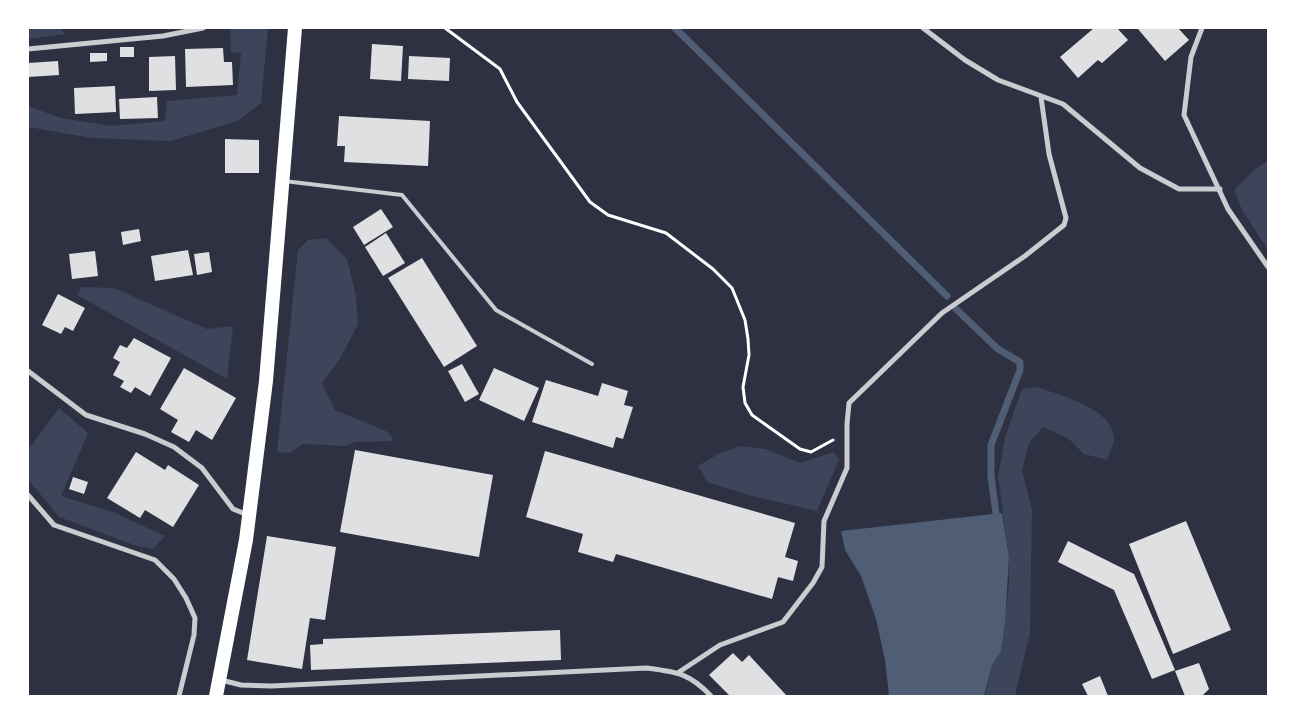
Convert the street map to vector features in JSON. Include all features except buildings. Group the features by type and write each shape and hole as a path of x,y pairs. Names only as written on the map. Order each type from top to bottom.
{"highway":[{"path":"216,696 249,515 266,381 295,28"}],"street":[{"path":"28,49 163,36 203,28"},
{"path":"923,28 966,60 998,80 1063,104 1140,168 1179,189 1220,188"},
{"path":"1202,28 1191,57 1184,115 1220,188 1228,209 1268,267"},
{"path":"679,672 720,645 784,622 813,583 822,567 824,521 847,468 849,403 942,313 1025,256 1064,225 1066,218 1049,154 1041,97"},
{"path":"28,371 86,414 145,434 174,447 202,468 233,509 249,515"},
{"path":"28,495 54,525 155,560 174,579 186,598 195,618 194,635 179,696"},
{"path":"219,680 241,685 272,686 646,668 679,672 700,685 711,696"}],"lane":[{"path":"282,181 402,195 496,310 592,364"}],"path":[{"path":"445,28 500,68 517,102 590,202 608,215 666,233 714,269 732,288 745,320 748,339 749,355 743,387 745,403 752,415 800,449 811,452 831,442 847,424"}],"shaded area":[{"path":"28,28 59,28 66,34 28,39"},
{"path":"230,28 268,28 261,103 238,121 171,141 92,138 28,127 28,106 61,118 112,126 165,121 167,101 237,95 241,53 231,52"},
{"path":"1268,161 1268,250 1242,210 1234,190 1255,169"},
{"path":"326,238 347,259 356,296 358,324 340,359 322,383 335,410 388,432 394,441 356,442 345,446 302,444 290,453 277,452 298,250 308,240"},
{"path":"82,287 114,288 207,329 233,326 227,379 77,295"},
{"path":"1037,387 1071,399 1095,411 1105,418 1111,428 1114,440 1107,460 1084,454 1069,439 1043,427 1029,443 1022,471 1032,509 1030,632 1015,696 985,696 992,665 1001,651 1009,586 1009,557 998,476 1005,437 1022,389"},
{"path":"59,408 88,433 61,496 113,512 165,536 153,549 134,545 59,517 28,479 28,450"},
{"path":"740,446 766,449 800,463 834,452 839,460 817,511 752,496 707,482 698,466 718,454"},
{"path":"1002,513 1009,557 1005,623 1001,651 992,665 984,696 889,696 885,660 876,619 861,576 845,550 841,531"}],"waterway":[{"path":"675,28 947,296"},
{"path":"956,309 998,349 1020,362 1020,370 991,445 991,476 996,514"}]}
